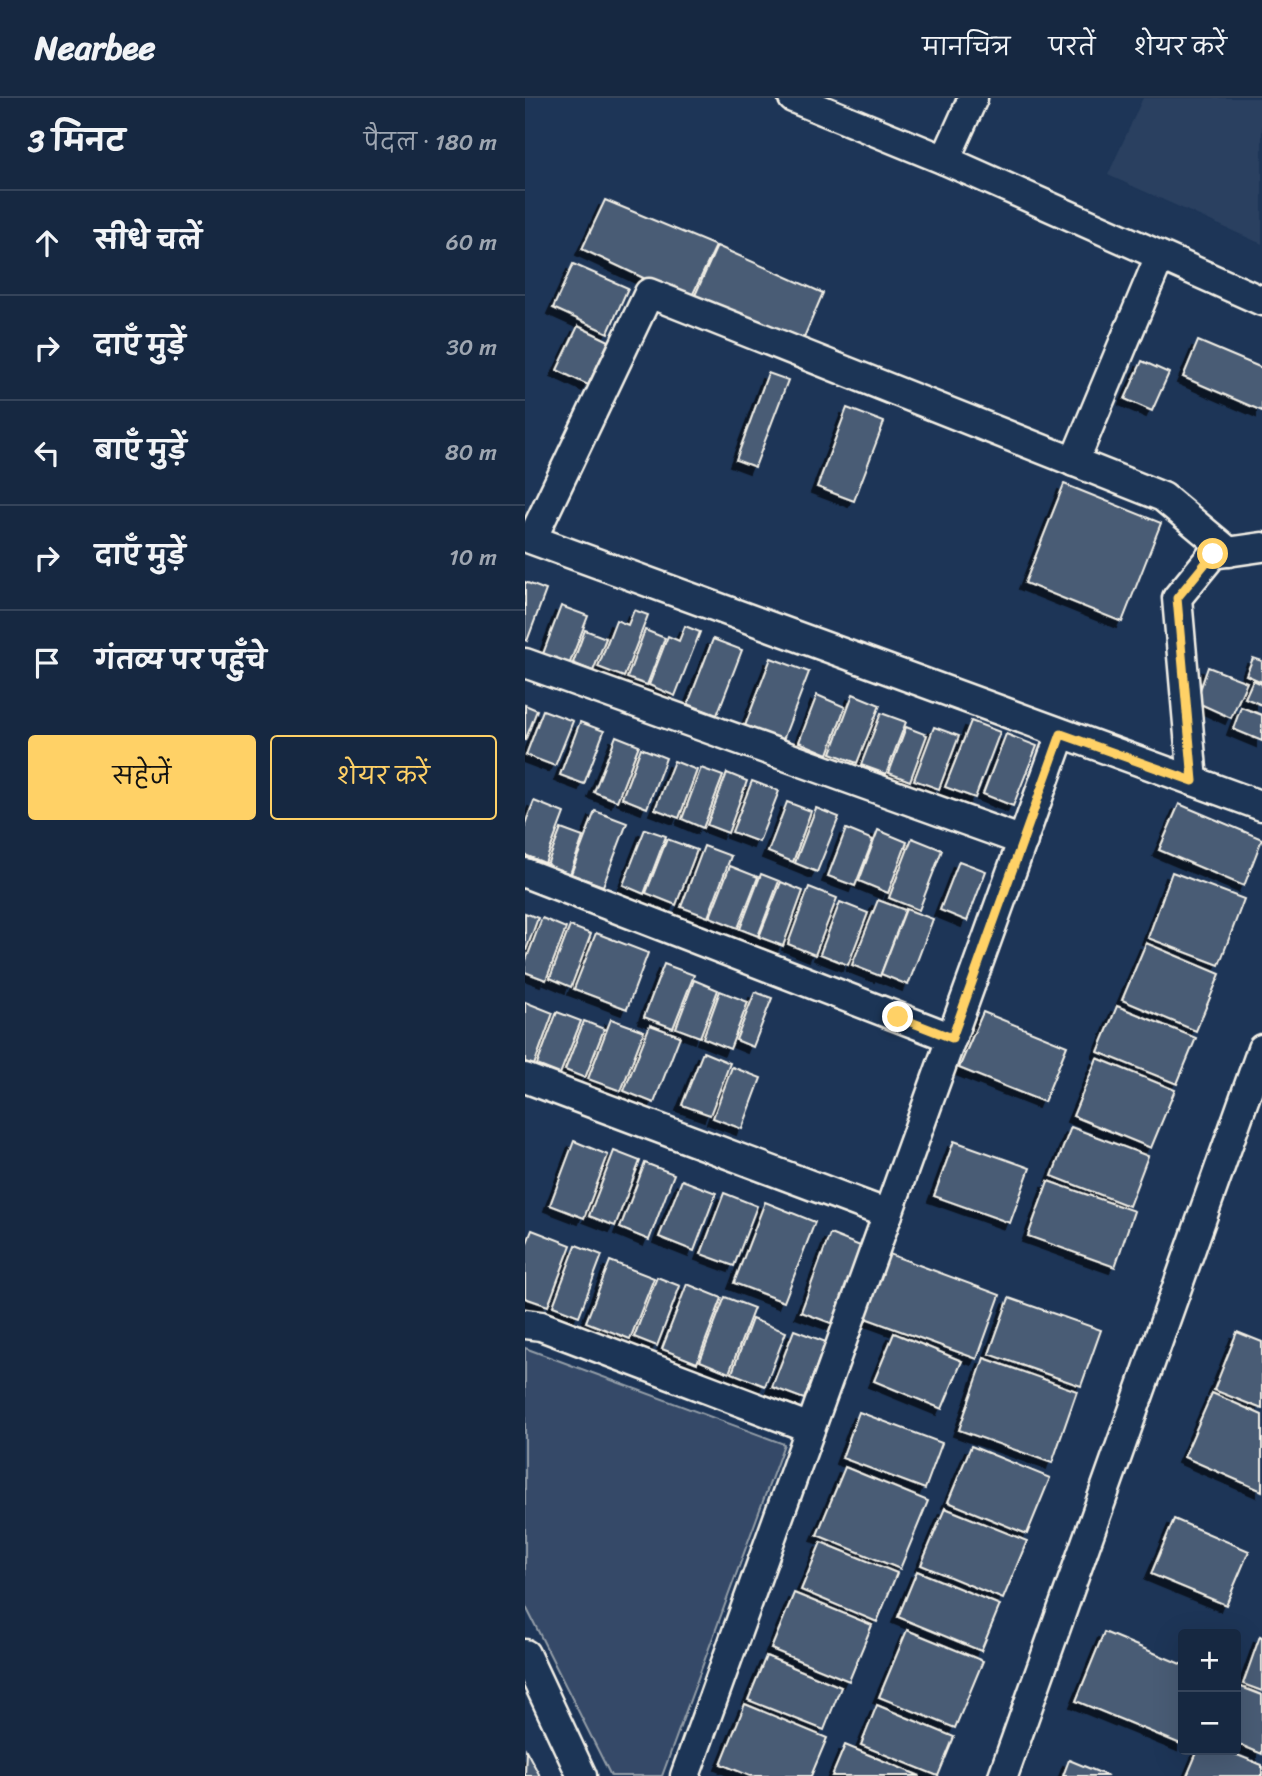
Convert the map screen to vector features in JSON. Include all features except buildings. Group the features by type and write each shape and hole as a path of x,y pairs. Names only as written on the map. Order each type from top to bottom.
{"street":[{"path":"793,98 945,160 1262,301"},
{"path":"945,160 973,98"},
{"path":"1075,462 1160,256"},
{"path":"1229,552 1163,497 649,293 528,538 1262,806"},
{"path":"1193,781 1177,598 1213,554 1262,547"},
{"path":"525,663 1023,841"},
{"path":"685,1776 1061,734"},
{"path":"525,873 952,1038"},
{"path":"1003,1776 1262,1049"},
{"path":"525,1078 888,1214"},
{"path":"525,1324 541,1325 810,1428"},
{"path":"525,1654 582,1776"}],"shaded area":[{"path":"1143,98 1262,98 1262,244 1108,175"},
{"path":"525,1348 784,1444 662,1776 611,1776 525,1605"}],"route":[{"path":"898,1017 952,1038 1061,734 1193,781 1177,598 1213,554"}]}
